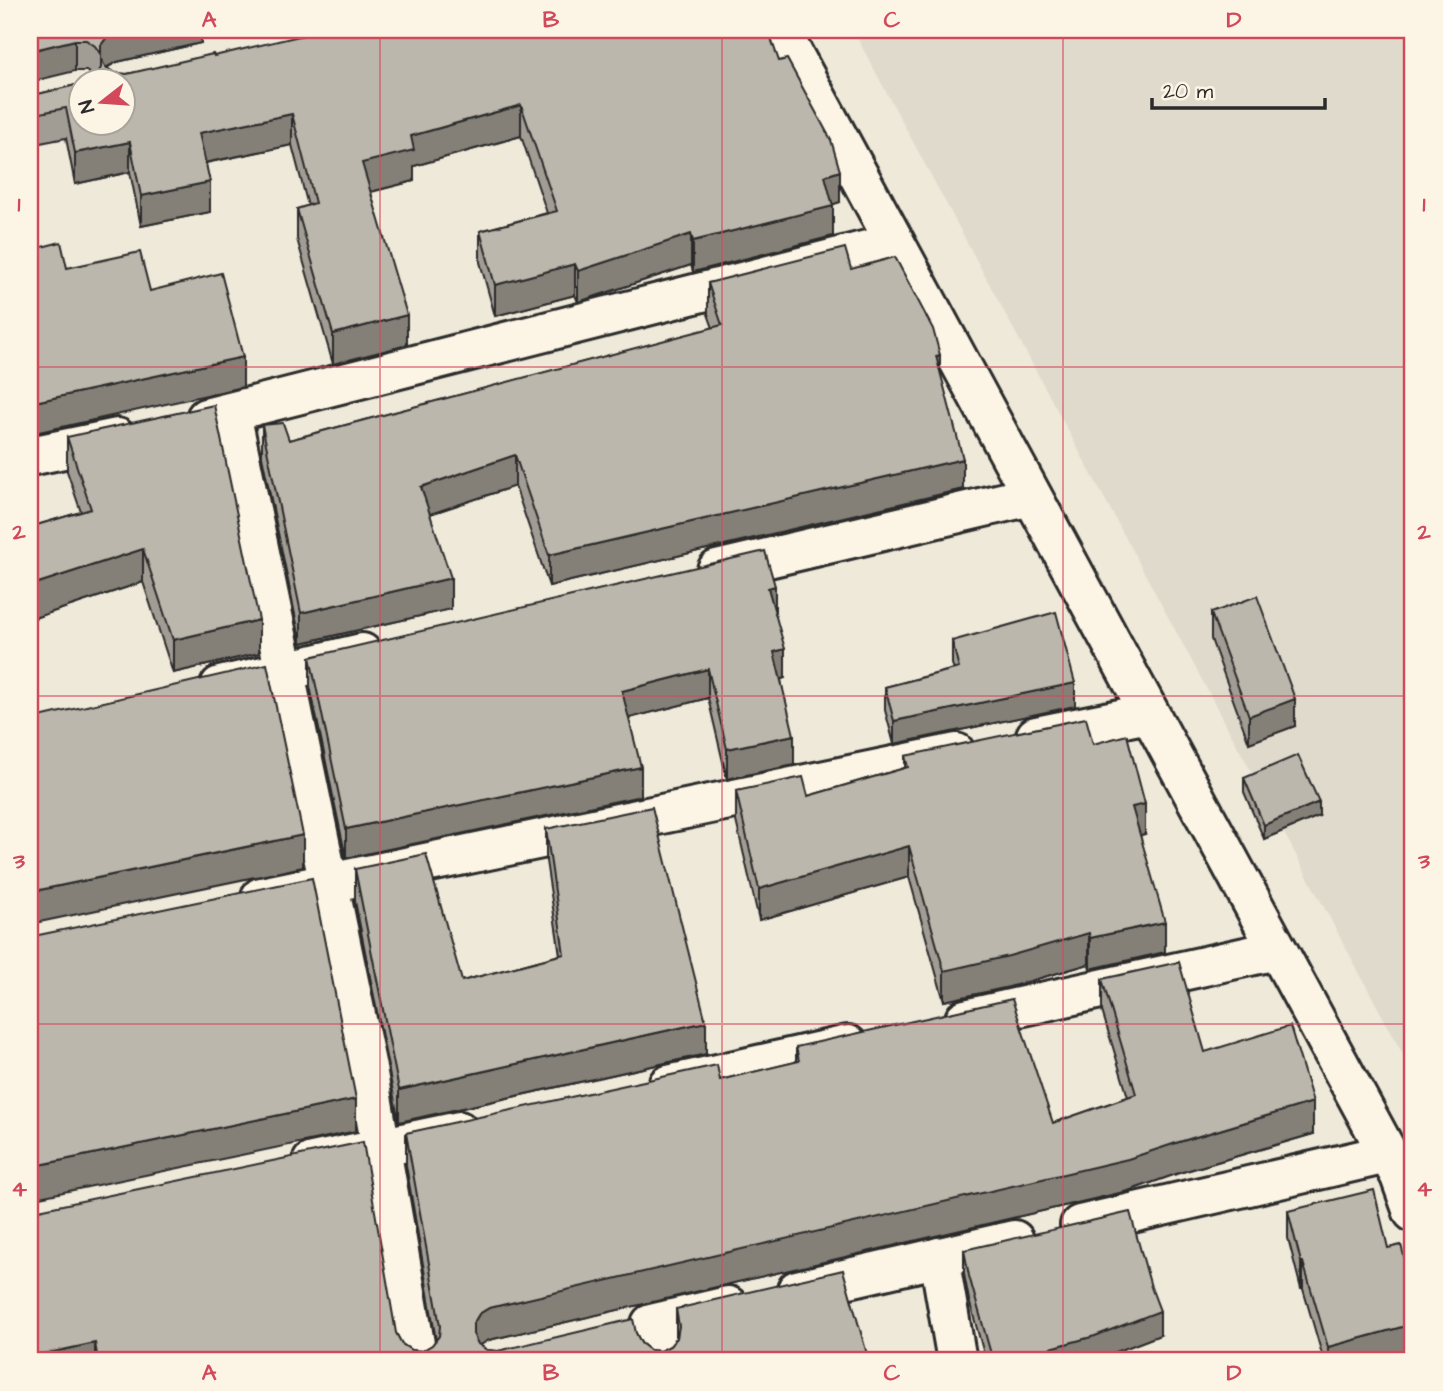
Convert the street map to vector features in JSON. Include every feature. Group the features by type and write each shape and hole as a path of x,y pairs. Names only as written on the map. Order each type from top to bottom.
{"street":[{"path":"780,30 1400,1176 1413,1212"},
{"path":"30,456 232,413 895,243"},
{"path":"232,413 382,1148 418,1361"},
{"path":"679,579 1031,496"},
{"path":"191,693 394,646"},
{"path":"234,903 1149,713"},
{"path":"938,1025 1278,950"},
{"path":"640,1091 884,1037"},
{"path":"274,1170 490,1124"},
{"path":"611,1334 1387,1154"},
{"path":"939,1257 957,1361"},
{"path":"650,1324 657,1361"}],"shaded area":[{"path":"853,30 1413,30 1413,1073"}],"building":[{"path":"30,30 123,30 107,37 101,45 101,55 95,46 86,40 75,40 30,51"},
{"path":"325,30 768,30 779,61 787,59 831,140 840,171 825,176 833,206 693,241 691,234 578,271 575,264 495,285 480,231 557,211 521,105 411,136 414,150 362,163 407,315 333,334 297,209 315,203 292,114 199,133 210,182 141,196 130,142 75,153 72,136 136,136 136,72 213,54 214,56"},
{"path":"66,87 66,108 30,115 30,94"},
{"path":"61,242 67,268 140,252 150,291 221,273 243,357 30,403 30,250"},
{"path":"845,248 851,269 895,257 933,329 940,355 936,356 963,459 549,555 515,455 421,487 451,578 301,613 262,425 283,423 289,440 722,325 708,283"},
{"path":"214,405 259,620 173,640 143,549 32,585 34,593 30,594 30,527 91,509 67,437"},
{"path":"765,551 775,586 768,588 785,649 774,652 794,735 727,749 708,669 622,691 641,767 346,829 310,657"},
{"path":"1257,596 1295,699 1249,716 1211,613"},
{"path":"1056,612 1075,683 894,721 885,687 959,668 952,641"},
{"path":"267,664 303,835 30,892 30,718"},
{"path":"1086,718 1093,744 1127,735 1145,804 1132,807 1165,922 1090,938 1089,933 944,971 909,846 759,889 736,791 803,777 808,796 908,767 905,756"},
{"path":"1298,755 1319,802 1264,825 1244,778"},
{"path":"652,807 706,1022 399,1090 355,869 426,854 462,981 564,954 546,829"},
{"path":"312,878 356,1099 30,1167 30,935"},
{"path":"1179,962 1205,1052 1290,1026 1313,1102 1128,1159 489,1308 479,1314 473,1324 473,1334 478,1344 487,1350 498,1351 633,1319 641,1343 650,1350 660,1351 670,1346 677,1338 679,1326 676,1309 843,1270 869,1361 98,1361 95,1343 30,1357 30,1210 363,1142 396,1333 402,1344 411,1350 422,1351 432,1345 439,1336 440,1326 406,1133 717,1065 720,1080 799,1061 796,1047 1012,999 1053,1123 1136,1094 1102,979"},
{"path":"1374,1190 1388,1248 1401,1245 1413,1289 1413,1324 1328,1347 1288,1211"},
{"path":"1130,1212 1160,1311 1095,1336 1003,1361 993,1361 964,1250"}]}
